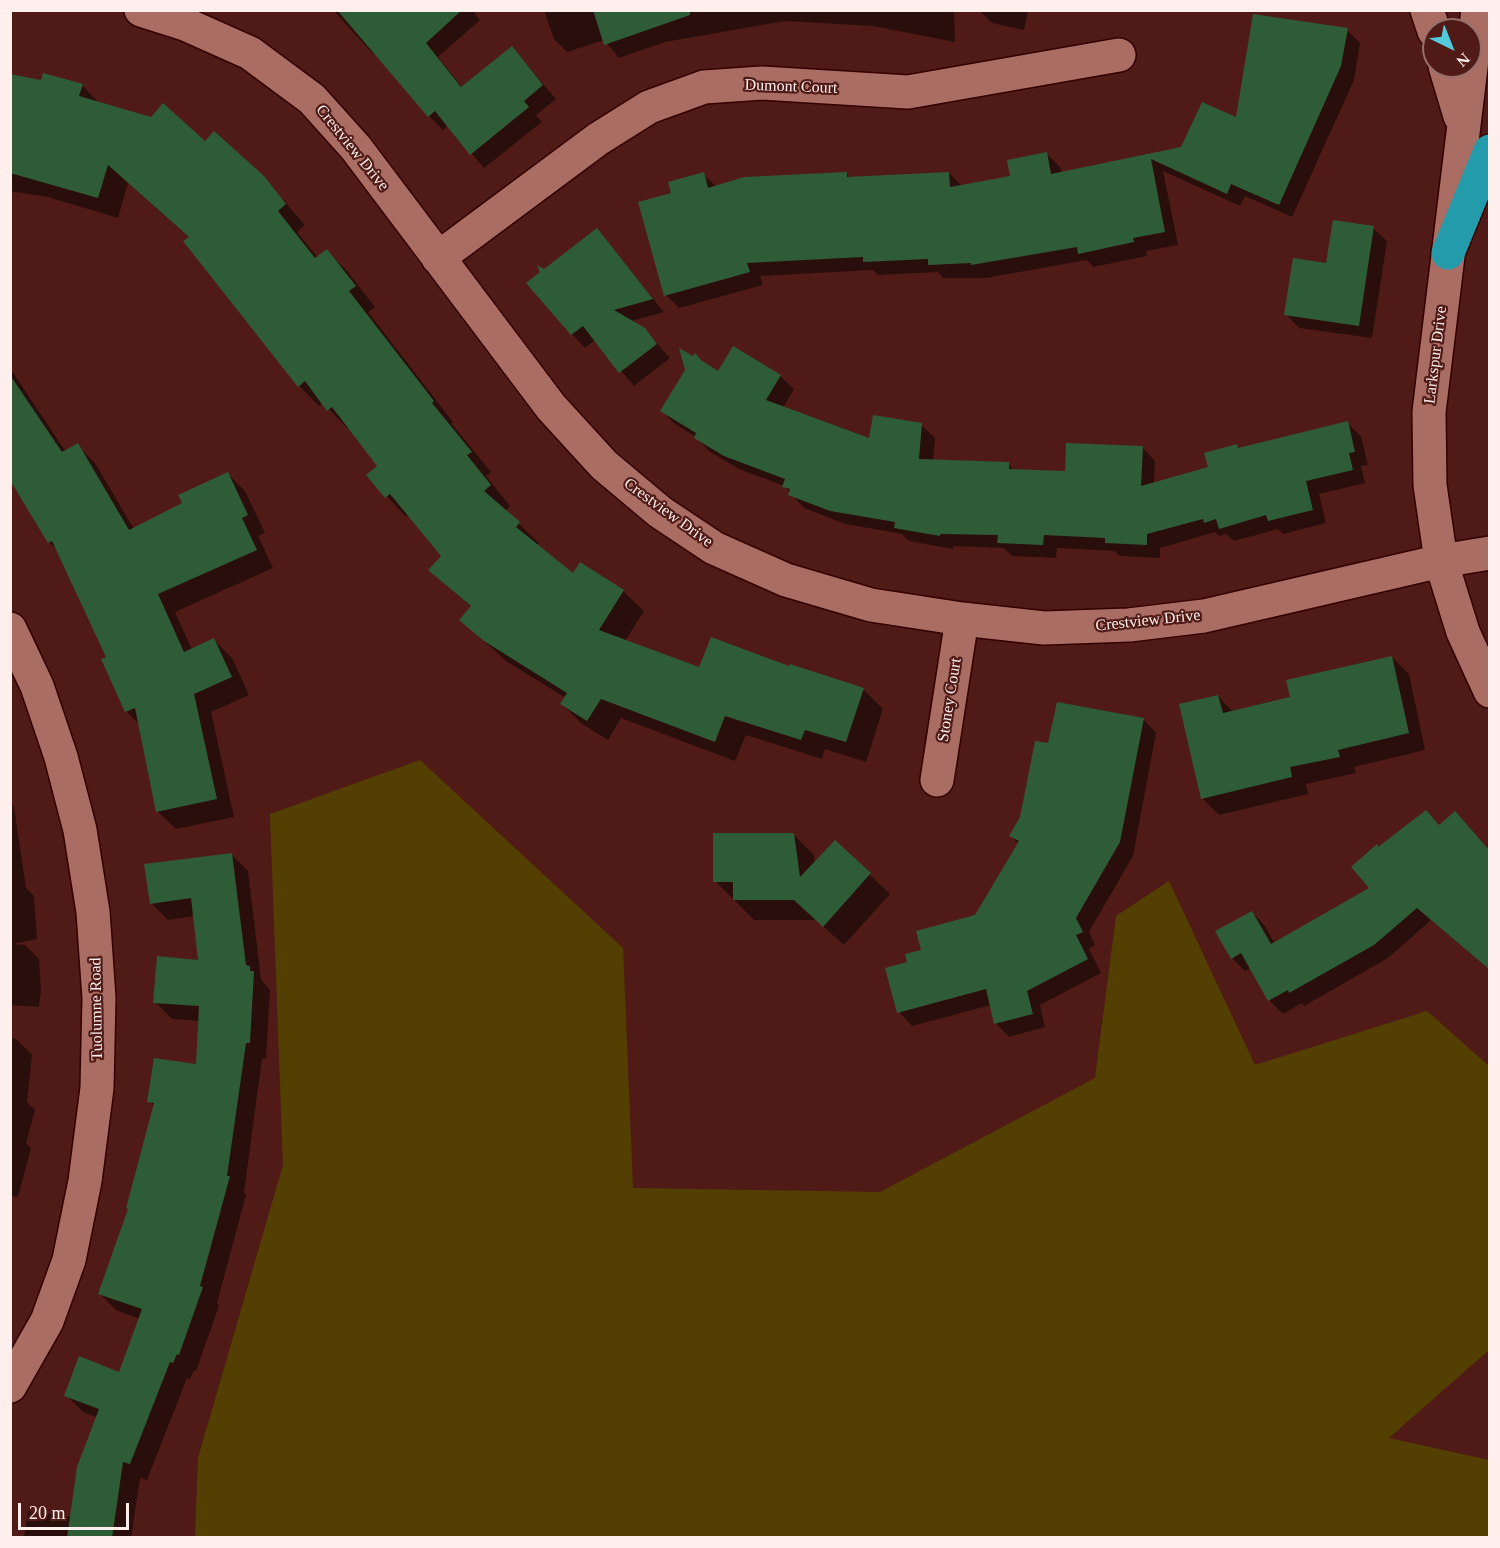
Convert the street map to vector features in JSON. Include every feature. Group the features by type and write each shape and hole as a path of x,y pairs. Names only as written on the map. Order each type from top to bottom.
{"highway":[{"path":"1448,253 1490,151"}],"street":[{"name":"Crestview Drive","path":"141,10 185,24 250,53 312,99 356,148 551,407 604,465 660,512 714,548 786,580 871,605 962,619 1044,628 1129,625 1204,616 1442,561 1490,553"},
{"name":"Larkspur Drive","path":"1478,10 1429,412 1430,485 1442,561 1463,632 1490,692"},
{"name":"Dumont Court","path":"438,258 598,139 649,107 704,87 762,83 908,92 1119,55"},
{"path":"1449,78 1464,128"},
{"name":"Stoney Court","path":"937,780 962,619"},
{"name":"Tuolumne Road","path":"10,628 44,706 61,757 80,830 93,912 99,998 97,1088 85,1181 69,1260 47,1321 10,1386"}],"shaded area":[{"path":"420,760 623,948 633,1188 880,1192 1095,1078 1116,916 1169,881 1255,1065 1427,1011 1489,1066 1489,1350 1389,1438 1489,1460 1489,1537 195,1537 198,1458 283,1165 270,814"}],"building":[{"path":"337,10 462,10 426,43 461,87 512,46 543,85 524,101 529,107 470,155 435,111 428,117"},
{"path":"593,10 690,10 690,15 604,45"},
{"path":"1253,14 1348,28 1341,66 1279,205 1231,184 1227,194 1151,159 1165,232 1133,238 1134,242 1078,254 1077,247 971,265 971,263 928,265 928,259 863,262 863,257 747,263 750,272 664,296 638,202 671,193 668,182 704,172 708,188 744,177 847,172 847,177 949,172 950,187 1010,176 1007,160 1047,152 1051,174 1181,147 1202,102 1236,117"},
{"path":"43,73 83,84 79,96 151,117 163,103 205,141 214,131 264,176 286,204 278,211 315,258 327,249 356,286 349,291 434,401 432,403 472,452 467,455 491,485 484,491 520,522 516,527 573,573 580,562 624,590 599,630 699,667 711,637 789,666 790,664 864,688 846,742 805,730 801,740 725,716 715,742 601,699 587,721 560,704 567,693 484,641 459,620 471,606 428,570 441,556 390,494 385,498 366,475 377,466 332,407 327,411 305,381 298,387 183,241 189,237 108,165 98,198 10,173 10,74 41,80"},
{"path":"1333,220 1374,226 1359,326 1284,315 1293,258 1326,263"},
{"path":"597,228 653,299 614,310 645,328 657,344 619,373 583,326 571,335 526,283 540,272 537,265 544,269"},
{"path":"733,346 781,375 766,400 869,438 873,415 922,423 919,459 1009,462 1009,469 1065,471 1066,443 1143,446 1141,486 1208,467 1204,453 1237,444 1238,448 1348,421 1355,452 1349,453 1353,470 1306,481 1313,510 1268,521 1266,515 1219,529 1216,519 1204,523 1203,519 1147,534 1147,545 1105,543 1105,538 1044,535 1043,545 997,543 998,535 940,534 940,536 894,528 895,522 830,511 788,495 790,489 782,487 785,479 724,456 694,438 696,433 660,411 685,370 679,348 693,356 695,353 701,360 718,371"},
{"path":"10,375 62,452 78,443 129,530 182,503 178,495 228,472 248,515 242,518 257,550 158,594 184,652 214,638 232,677 194,694 217,799 156,812 135,708 125,712 101,659 106,657 52,541 48,543 10,480"},
{"path":"1392,656 1409,733 1338,750 1340,757 1290,767 1292,777 1201,799 1179,704 1218,695 1223,713 1290,697 1286,680"},
{"path":"1057,702 1144,718 1120,842 1076,918 1083,932 1076,935 1088,959 1027,991 1033,1014 994,1024 986,989 897,1013 885,968 907,962 905,954 921,950 916,931 975,915 1019,841 1009,836 1020,817 1035,741 1048,743"},
{"path":"1426,810 1439,825 1455,811 1490,851 1490,970 1417,908 1374,945 1289,993 1288,990 1268,1001 1241,953 1231,959 1215,931 1252,911 1271,944 1369,888 1351,867 1377,844 1378,847"},
{"path":"713,833 794,833 800,877 835,840 871,873 823,927 794,900 733,900 733,882 713,882"},
{"path":"232,853 246,965 250,966 250,971 254,971 250,1043 246,1043 227,1176 230,1176 200,1286 203,1287 179,1355 177,1354 173,1363 170,1362 130,1464 123,1462 112,1538 67,1538 77,1467 99,1409 64,1396 79,1356 119,1372 142,1309 98,1294 128,1209 126,1208 154,1103 147,1102 154,1058 196,1064 199,1006 153,1003 157,956 198,960 191,898 150,904 144,864"}]}
